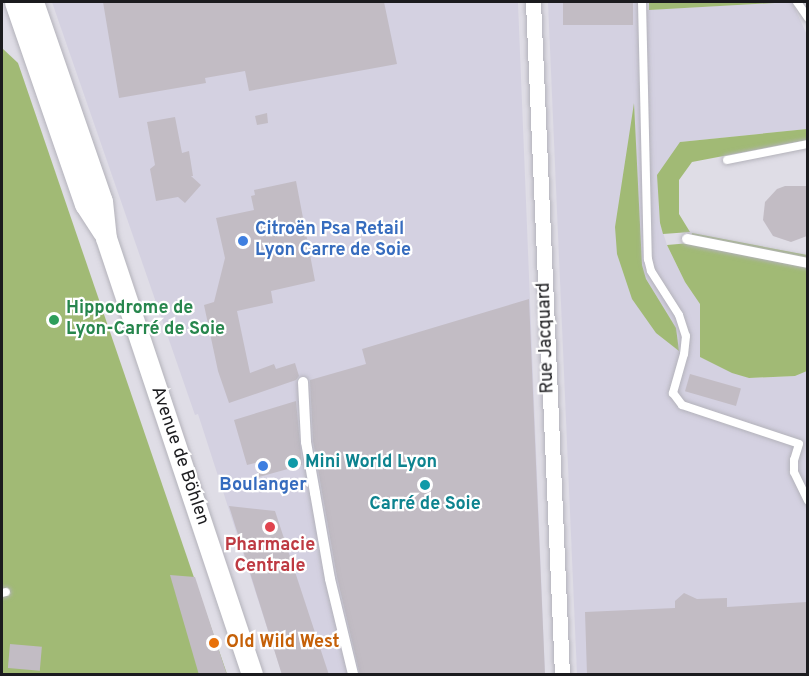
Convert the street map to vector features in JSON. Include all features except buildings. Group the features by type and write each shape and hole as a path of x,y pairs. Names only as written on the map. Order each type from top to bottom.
{"main road":[{"name":"Avenue de Böhlen","path":"15,2 85,204 106,238"},
{"name":"Avenue de Böhlen","path":"33,2 102,201 106,238 252,675"}],"street":[{"name":"Rue Jacquard","path":"533,2 562,675"},
{"path":"687,239 807,263"},
{"path":"303,382 306,442 330,579 353,675"}],"lane":[{"path":"642,2 648,259 651,271 679,315 686,336 684,354 673,393 682,405 803,446 794,460 794,472 807,501"},
{"path":"797,2 807,18"},
{"path":"727,160 807,144"}],"shaded area":[{"path":"52,2 526,2 518,3 545,674 282,674 198,414 195,415"},
{"path":"548,2 645,2 646,10 792,2 807,35 807,129 680,142 660,223 667,245 685,282 700,303 700,357 749,378 795,376 807,371 807,674 577,674"}],"green space":[{"path":"649,2 792,2 649,10"},
{"name":"Hippodrome de Lyon-Carré de Soie","path":"2,48 18,63 227,674 2,674"},
{"path":"634,103 642,265 646,279 676,328 679,351 656,333 632,299 617,254 615,227"},
{"path":"807,129 807,140 692,162 679,180 679,214 690,232 663,234 660,223 657,175 680,142"},
{"path":"692,233 807,255 807,371 795,376 749,378 732,373 700,357 700,304 685,282 667,245 690,243"}],"place":[{"name":"Citroën Psa Retail Lyon Carre de Soie","path":"243,241"},
{"name":"Hippodrome de Lyon-Carré de Soie","path":"54,320"},
{"name":"Mini World Lyon","path":"293,463"},
{"name":"Boulanger","path":"263,466"},
{"name":"Carré de Soie","path":"425,485"},
{"name":"Pharmacie Centrale","path":"270,527"},
{"name":"Old Wild West","path":"214,643"}]}
